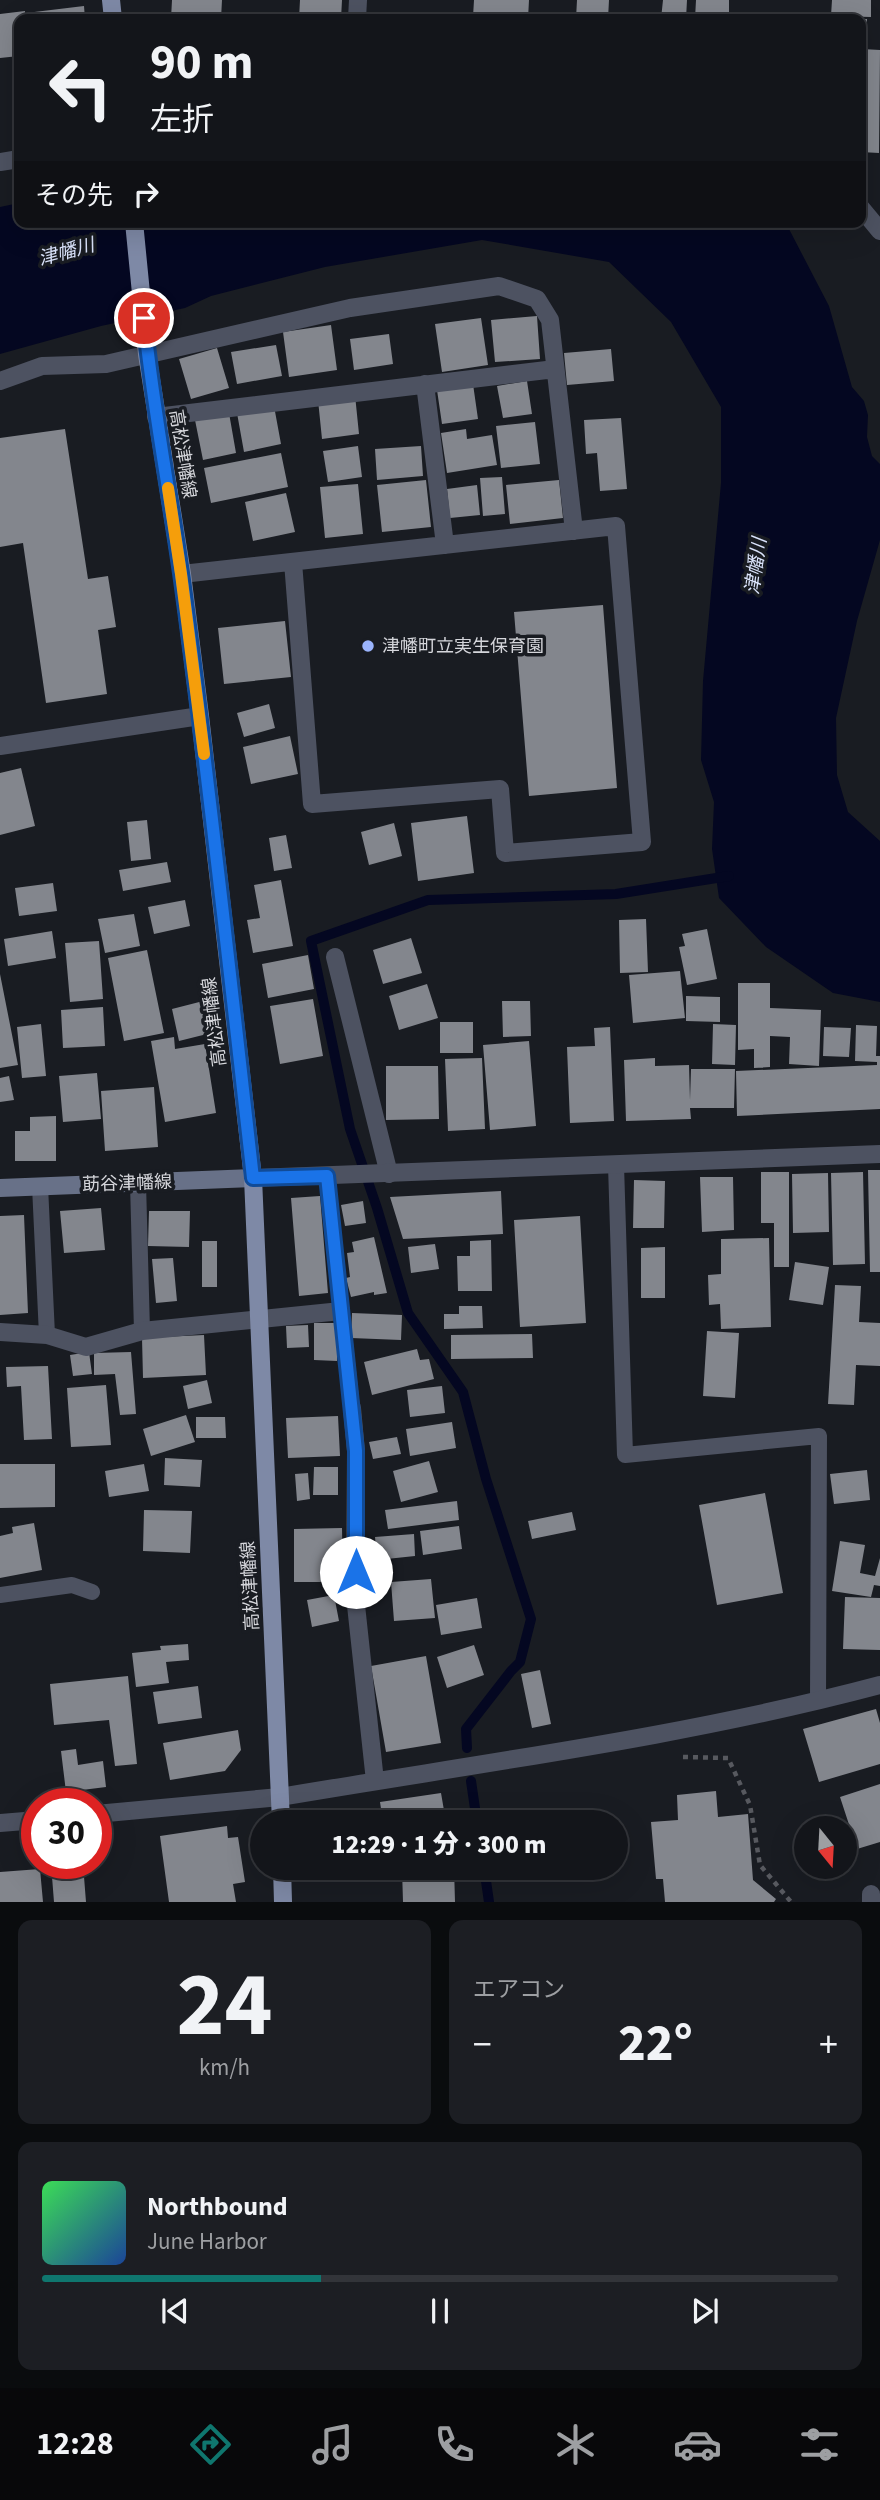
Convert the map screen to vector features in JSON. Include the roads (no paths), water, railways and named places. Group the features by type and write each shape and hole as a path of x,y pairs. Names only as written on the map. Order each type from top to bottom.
{"main road":[{"name":"高松津幡線","path":"135,228 156,417 200,716 253,1178 281,1810"},
{"name":"莇谷津幡線","path":"0,1188 253,1178"},
{"path":"282,1880 283,1902"}],"street":[{"path":"866,214 880,231"},
{"path":"0,381 42,366 106,364 147,348 350,308 499,286 537,299 550,320 574,531"},
{"path":"156,417 555,369"},
{"path":"425,384 446,545"},
{"path":"181,574 616,526 642,842 505,853 500,789 312,804 293,562"},
{"path":"0,746 200,716"},
{"path":"335,957 382,1175"},
{"path":"253,1178 880,1154"},
{"path":"0,1332 47,1335 86,1347 142,1331 341,1311"},
{"path":"352,1408 356,1451 355,1596 375,1781"},
{"path":"112,1813 280,1797 677,1730 818,1701 880,1685"},
{"path":"0,1823 21,1821"}],"lane":[{"path":"616,1165 625,1454 819,1436 818,1701"},
{"path":"327,1176 352,1408"},
{"path":"138,1183 142,1331"},
{"path":"40,1186 47,1335"},
{"path":"0,1595 72,1585 92,1592"}],"water":[{"name":"津幡川","path":"14,204 14,228 788,228 829,306 852,387 864,401 868,415 867,437 872,456 880,464 880,540 857,621 836,718 837,775 848,812 880,841 880,1002 833,993 766,947 719,898 712,849 714,802 701,760 703,681 721,483 721,407 671,322 609,262 482,240 325,267 211,296 185,308 101,326 0,354 0,207"}],"waterway":[{"path":"467,1748 466,1729 520,1662 531,1619 486,1479 463,1392 408,1313 350,1129 311,941 428,900 616,894 729,876"},
{"path":"471,1781 475,1810"},
{"path":"486,1880 489,1902"}],"place":[{"name":"津幡町立実生保育園","path":"368,646"}]}
